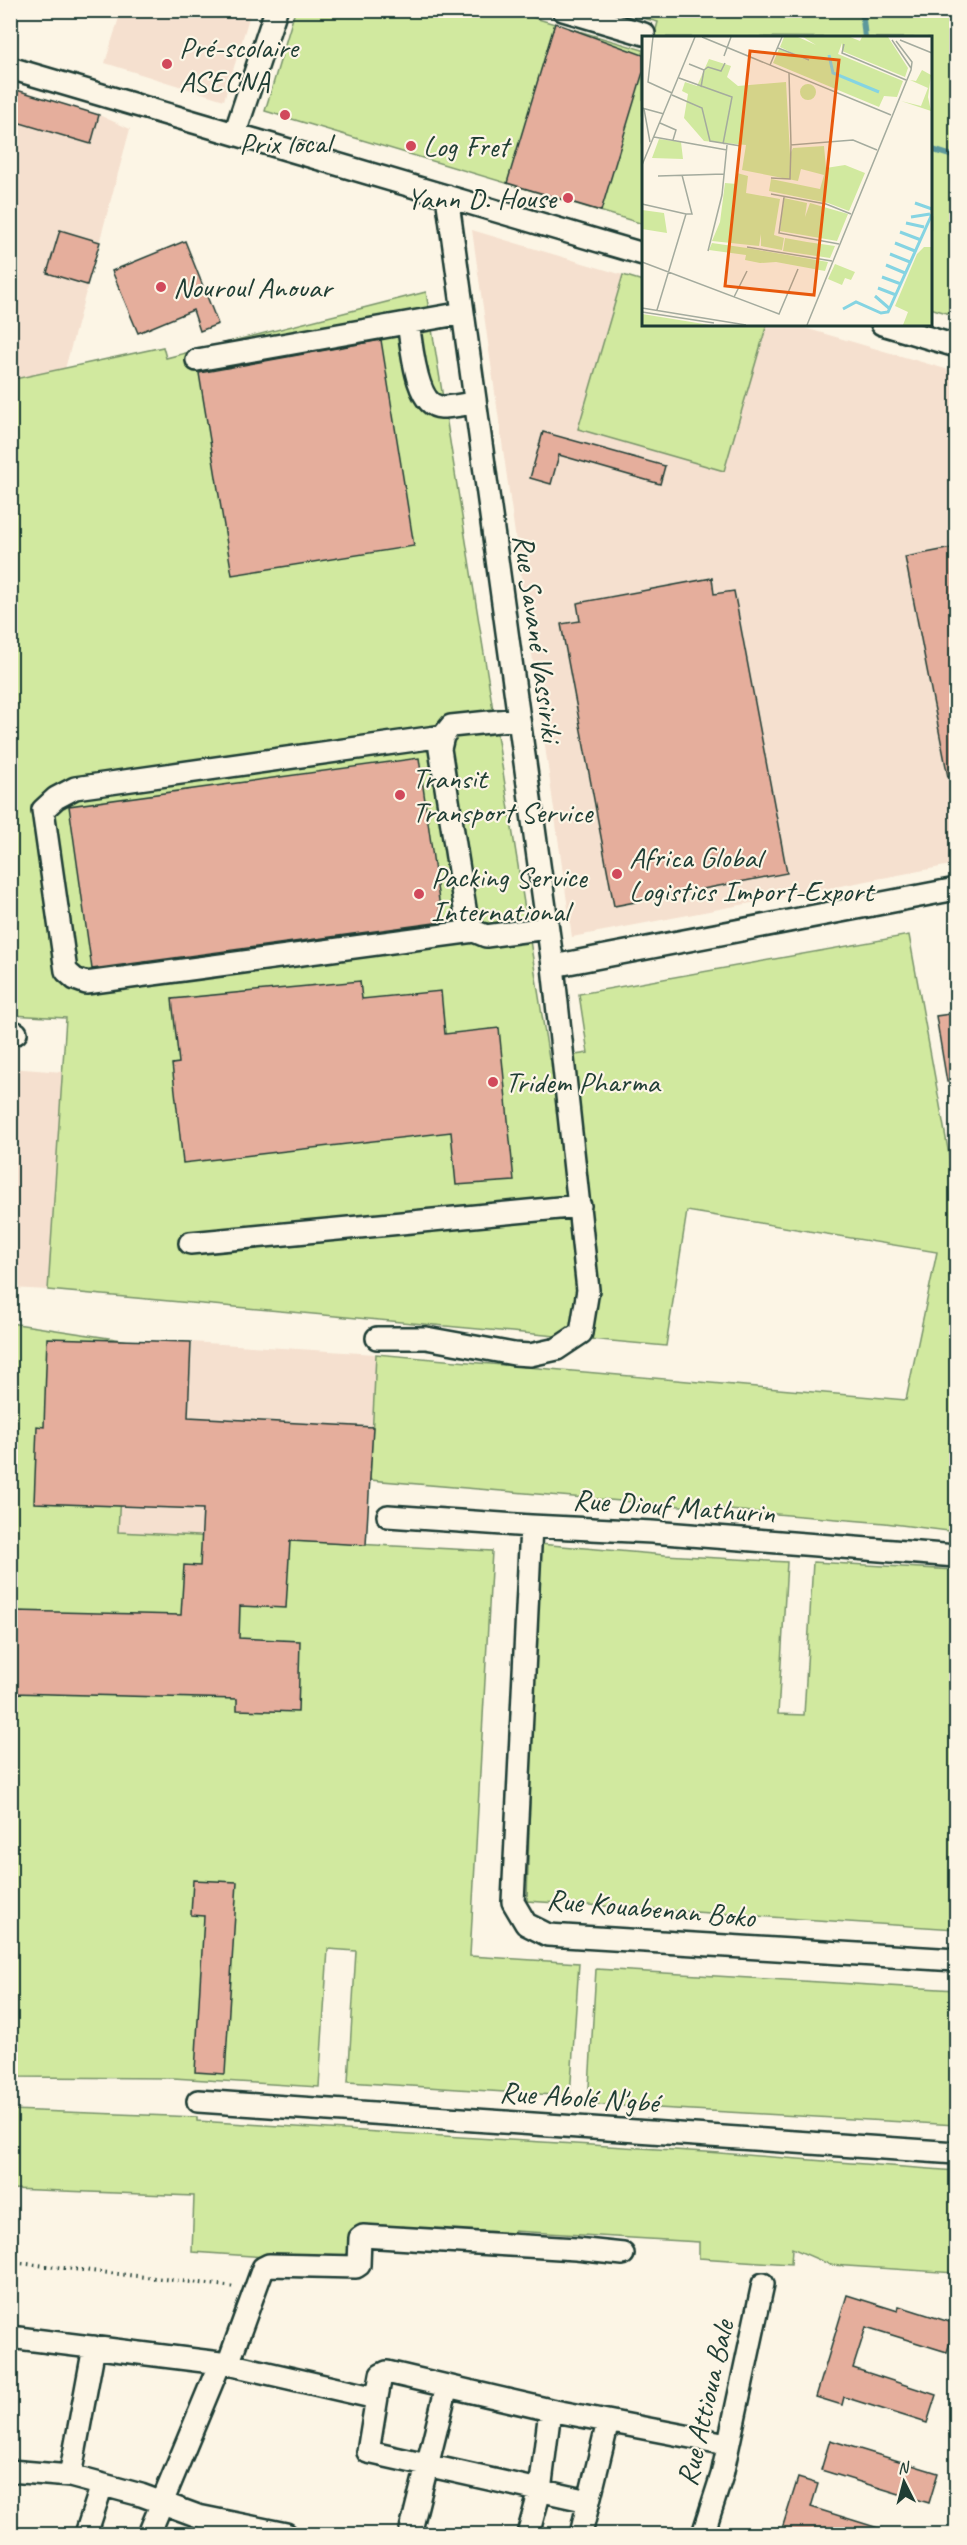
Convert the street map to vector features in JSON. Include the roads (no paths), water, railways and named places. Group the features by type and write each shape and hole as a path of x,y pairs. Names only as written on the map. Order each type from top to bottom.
{"street":[{"path":"235,133 276,10"},
{"path":"563,10 644,34"},
{"path":"10,68 642,254"},
{"name":"Rue Savané Vassiriki","path":"377,1338 426,1338 514,1354 530,1354 557,1349 581,1333 588,1290 553,966 447,196"},
{"path":"197,360 463,313"},
{"path":"408,323 421,393 429,402 440,407 475,403"},
{"path":"889,326 957,346"},
{"path":"474,931 467,921 440,749 443,736 451,726 518,719"},
{"path":"443,736 75,788 56,798 44,810 66,970 75,979 86,983 474,931 486,936 547,928"},
{"path":"553,966 957,889"},
{"path":"190,1243 580,1206"},
{"name":"Rue Diouf Mathurin","path":"388,1516 652,1532 957,1556"},
{"name":"Rue Kouabenan Boko","path":"531,1526 513,1902 526,1924 548,1935 957,1960"},
{"name":"Rue Abolé N'gbé","path":"198,2101 957,2152"},
{"path":"149,2535 160,2502 224,2364 263,2268 269,2265 356,2267 359,2265 360,2238 363,2236 622,2254"},
{"name":"Rue Attioua Bale","path":"703,2535 717,2496 763,2284"},
{"path":"10,2337 224,2364 377,2397"},
{"path":"70,2476 94,2347"},
{"path":"588,2501 368,2452 377,2397 384,2372 550,2410 727,2444"},
{"path":"410,2535 447,2385"},
{"path":"528,2535 540,2491 550,2410"},
{"path":"581,2535 608,2422"},
{"path":"10,2471 70,2476 160,2502 239,2530 286,2535"},
{"path":"86,2535 102,2485"}],"waterway":[{"path":"862,10 865,36"},
{"path":"931,149 956,157"}],"place":[{"name":"Pré-scolaire ASECNA","path":"167,64"},
{"name":"Prix local","path":"285,115"},
{"name":"Log Fret","path":"411,146"},
{"name":"Yann D. House","path":"568,198"},
{"name":"Nouroul Anouar","path":"161,287"},
{"name":"Transit Transport Service","path":"400,795"},
{"name":"Africa Global Logistics Import-Export","path":"617,874"},
{"name":"Packing Service International","path":"419,894"},
{"name":"Tridem Pharma","path":"493,1082"}]}
